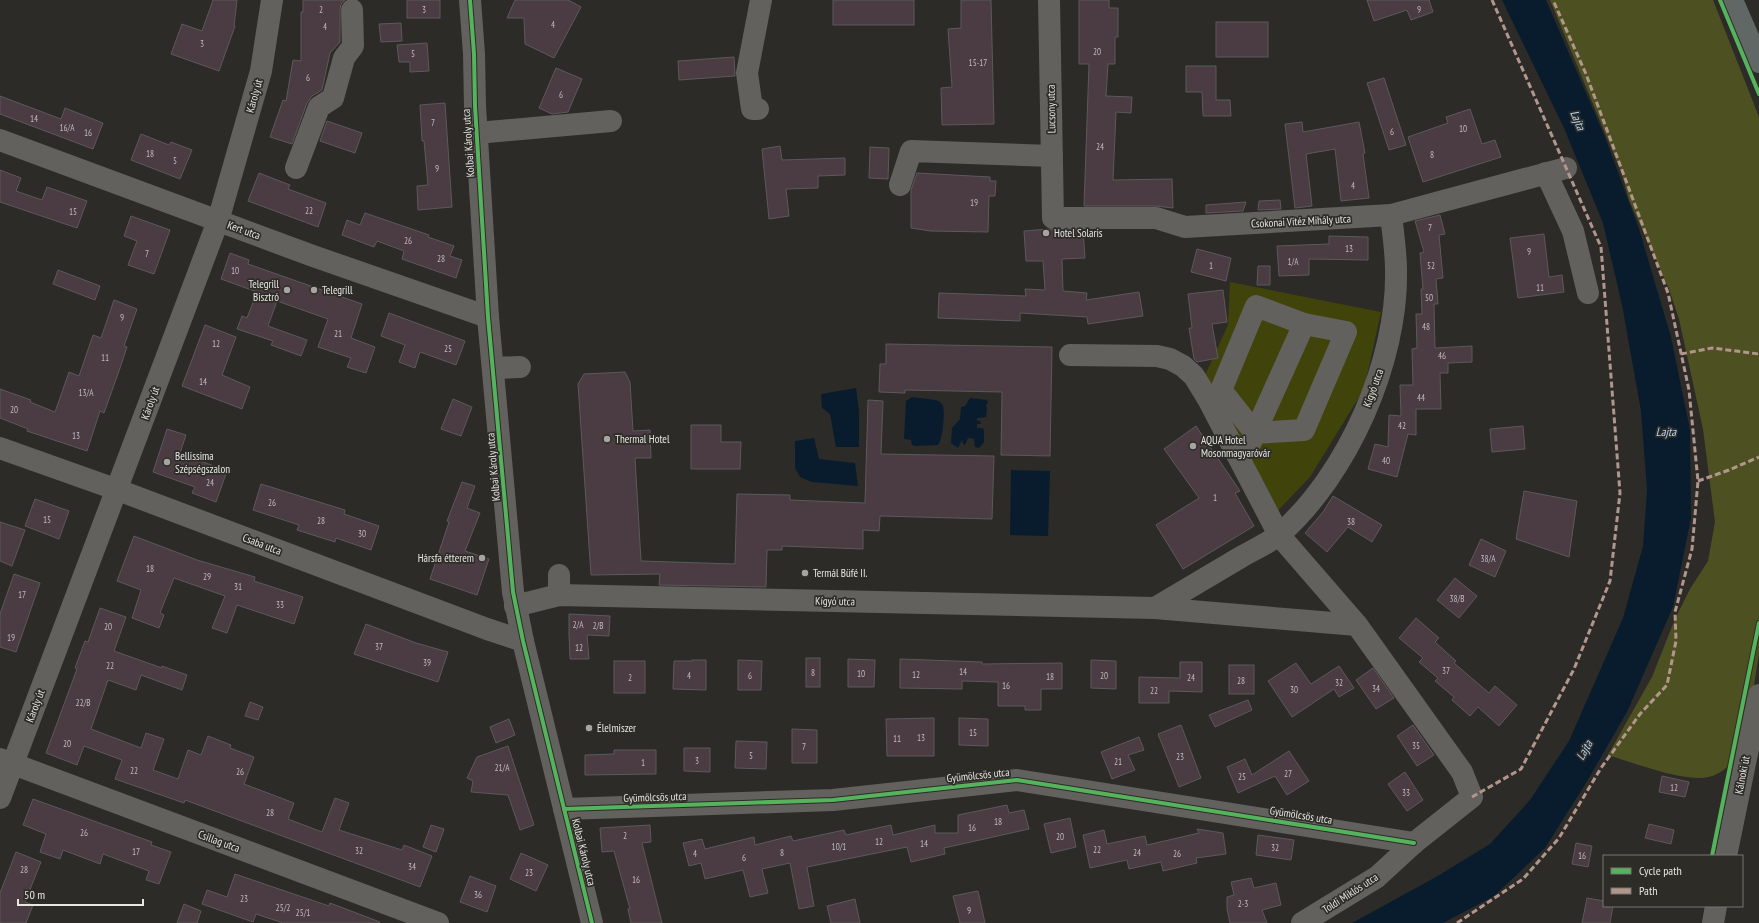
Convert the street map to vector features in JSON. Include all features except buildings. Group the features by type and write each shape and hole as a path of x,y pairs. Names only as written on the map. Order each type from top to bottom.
{"main road":[{"path":"1732,0 1759,62"}],"street":[{"name":"Károly út","path":"0,798 6,762 118,490 218,221 261,71 272,0"},
{"name":"Kolbai Károly utca","path":"470,0 488,317 515,606 592,923"},
{"path":"758,109 752,109 748,73 761,0"},
{"name":"Lucsony utca","path":"1049,0 1053,218"},
{"path":"296,168 319,106 333,98 344,58 353,46 352,10"},
{"path":"477,133 611,121"},
{"name":"Kert utca","path":"0,140 218,221 488,317"},
{"path":"900,185 911,151 1052,156"},
{"name":"Csokonai Vitéz Mihály utca","path":"1053,218 1156,218 1185,227 1391,215 1556,170 1588,293"},
{"name":"Kígyó utca","path":"1155,608 1279,535 1310,504 1351,441 1371,400 1382,365 1392,322 1396,270 1391,215"},
{"path":"1256,306 1304,324 1346,332 1304,430 1255,433 1221,390 1256,306"},
{"path":"1241,463 1304,324"},
{"path":"1070,355 1157,356 1170,358 1183,366 1194,376 1208,399 1279,535 1357,625 1462,772 1472,797 1414,843"},
{"path":"493,368 520,367"},
{"name":"Csaba utca","path":"0,448 118,490 479,627 523,641"},
{"name":"Kígyó utca","path":"515,606 559,585 1155,608 1357,625"},
{"name":"Kálnoki út","path":"1726,855 1759,695"},
{"name":"Csillag utca","path":"6,762 438,923"},
{"name":"Gyümölcsös utca","path":"564,809 833,800 1017,780 1414,843"},
{"name":"Toldi Miklós utca","path":"1302,923 1377,877 1414,843"},
{"path":"1713,923 1716,907"}],"shaded area":[{"path":"1230,282 1381,312 1364,389 1310,477 1268,521 1193,390 1206,373 1228,325"}],"green space":[{"path":"1550,0 1713,0 1759,117 1759,654 1750,709 1743,738 1730,764 1722,771 1712,776 1697,778 1675,775 1608,755 1652,677 1675,619 1690,589 1708,561 1715,522 1703,429 1679,319 1669,289 1629,200 1622,174"}],"water":[{"name":"Lajta","path":"1502,0 1546,0 1605,137 1639,229 1671,337 1690,430 1691,518 1673,607 1627,712 1586,783 1545,848 1494,896 1443,923 1352,923 1436,877 1490,844 1530,800 1569,741 1623,618 1643,546 1647,490 1641,411 1622,305 1603,223 1564,128"},
{"path":"856,388 859,411 859,447 836,447 830,414 822,408 821,394"},
{"path":"912,397 936,400 943,406 943,426 938,445 915,446 912,445 911,440 904,439 906,401"},
{"path":"970,398 987,400 988,403 986,404 986,417 978,418 976,420 980,421 981,424 977,424 977,428 982,428 984,430 984,442 979,448 975,447 974,439 968,438 965,445 963,444 962,440 958,448 951,443 952,428 960,419 961,407 965,406"},
{"path":"814,438 819,459 855,463 858,486 812,482 800,477 795,468 795,441"},
{"path":"1011,470 1050,471 1048,536 1010,535"}],"marked path":[{"path":"1472,797 1521,769 1574,669 1610,581 1620,493 1601,247 1492,0"},
{"path":"1457,923 1523,879 1559,838 1601,768 1640,714 1667,685 1676,641 1675,612 1692,549 1698,481 1689,390 1668,293 1586,74 1553,0"},
{"path":"1681,354 1712,348 1759,354"},
{"path":"1698,481 1759,457"}],"cycle path":[{"path":"470,0 488,317 513,592 523,641 592,923"},
{"path":"1720,0 1759,94"},
{"path":"1712,855 1759,623"},
{"path":"564,809 833,800 1017,780 1414,843"}],"place":[{"name":"Hotel Solaris","path":"1046,233"},
{"name":"Telegrill Bisztró","path":"287,290"},
{"name":"Telegrill","path":"314,290"},
{"name":"Thermal Hotel","path":"607,439"},
{"name":"AQUA Hotel Mosonmagyaróvár","path":"1193,446"},
{"name":"Bellissima Szépségszalon","path":"167,462"},
{"name":"Hársfa étterem","path":"482,558"},
{"name":"Termál Büfé II.","path":"805,573"},
{"name":"Élelmiszer","path":"589,728"}]}
